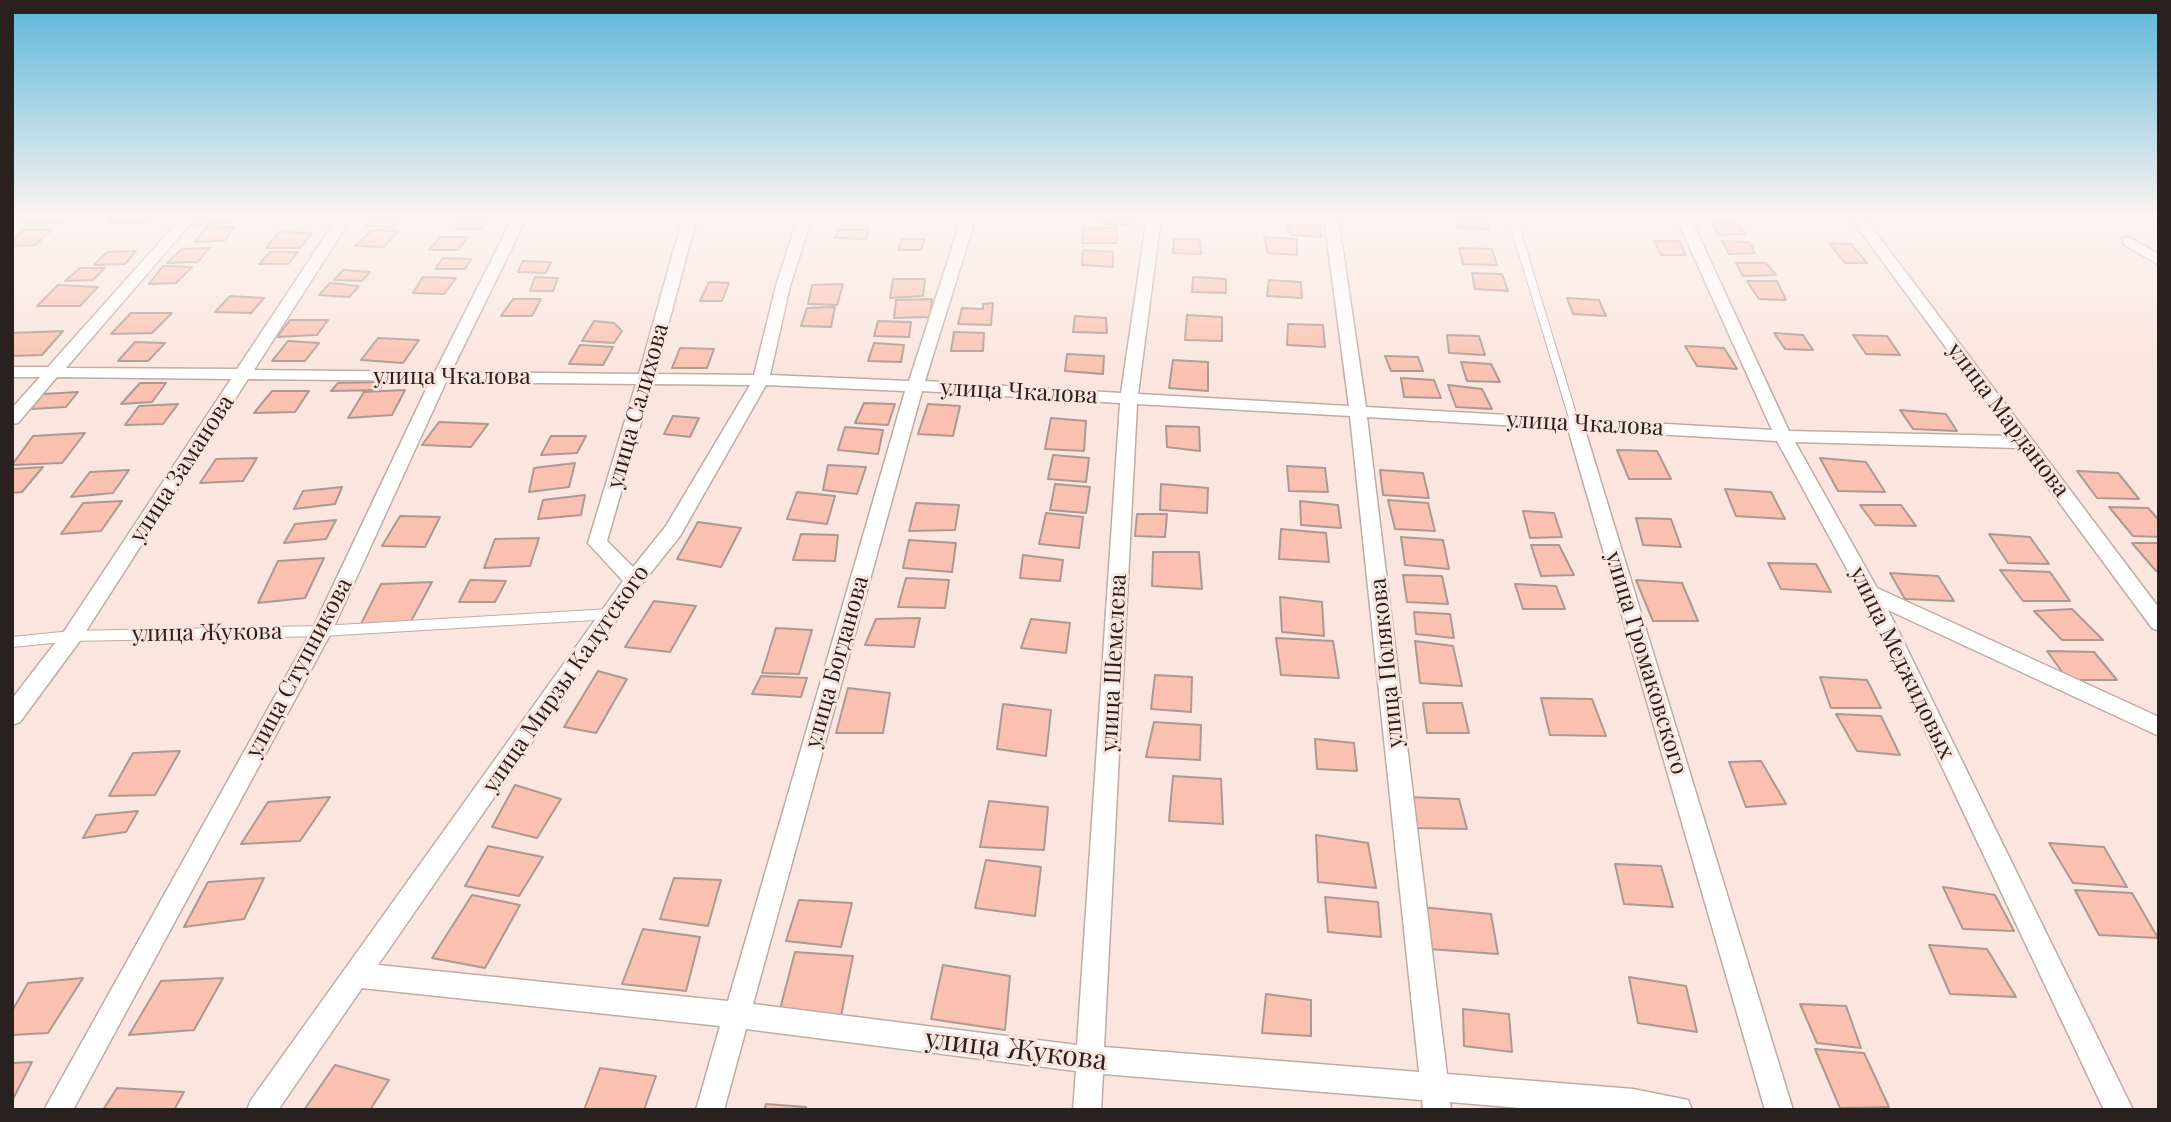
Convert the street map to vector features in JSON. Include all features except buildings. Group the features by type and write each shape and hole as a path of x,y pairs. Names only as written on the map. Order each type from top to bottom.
{"street":[{"path":"12,419 143,269"},
{"name":"улица Заманова","path":"12,716 72,636 311,269"},
{"name":"улица Ступникова","path":"58,1110 322,631 440,377 493,269"},
{"name":"улица Салихова","path":"634,580 597,543 676,269"},
{"name":"улица Мирзы Калугского","path":"261,1110 634,580 673,531 761,380 788,269"},
{"name":"улица Богданова","path":"710,1110 915,386 951,269"},
{"name":"улица Шемелева","path":"1087,1110 1129,398 1147,269"},
{"name":"улица Полякова","path":"1338,269 1358,411 1436,1099"},
{"name":"улица Меджидовых","path":"1707,269 1783,436 1870,593 2119,1110"},
{"name":"улица Марданова","path":"1896,269 2159,623"},
{"name":"улица Чкалова","path":"12,372 761,380 915,386 1783,436 2024,442"},
{"name":"улица Громаковского","path":"1575,424 1779,1110"},
{"path":"1870,593 2159,727"},
{"name":"улица Жукова","path":"357,975 738,1015 1091,1060 1436,1099 1633,1103 1678,1110"}],"lane":[{"name":"улица Громаковского","path":"1528,269 1575,424"},
{"name":"улица Жукова","path":"12,642 72,636 322,631 611,614"}]}
